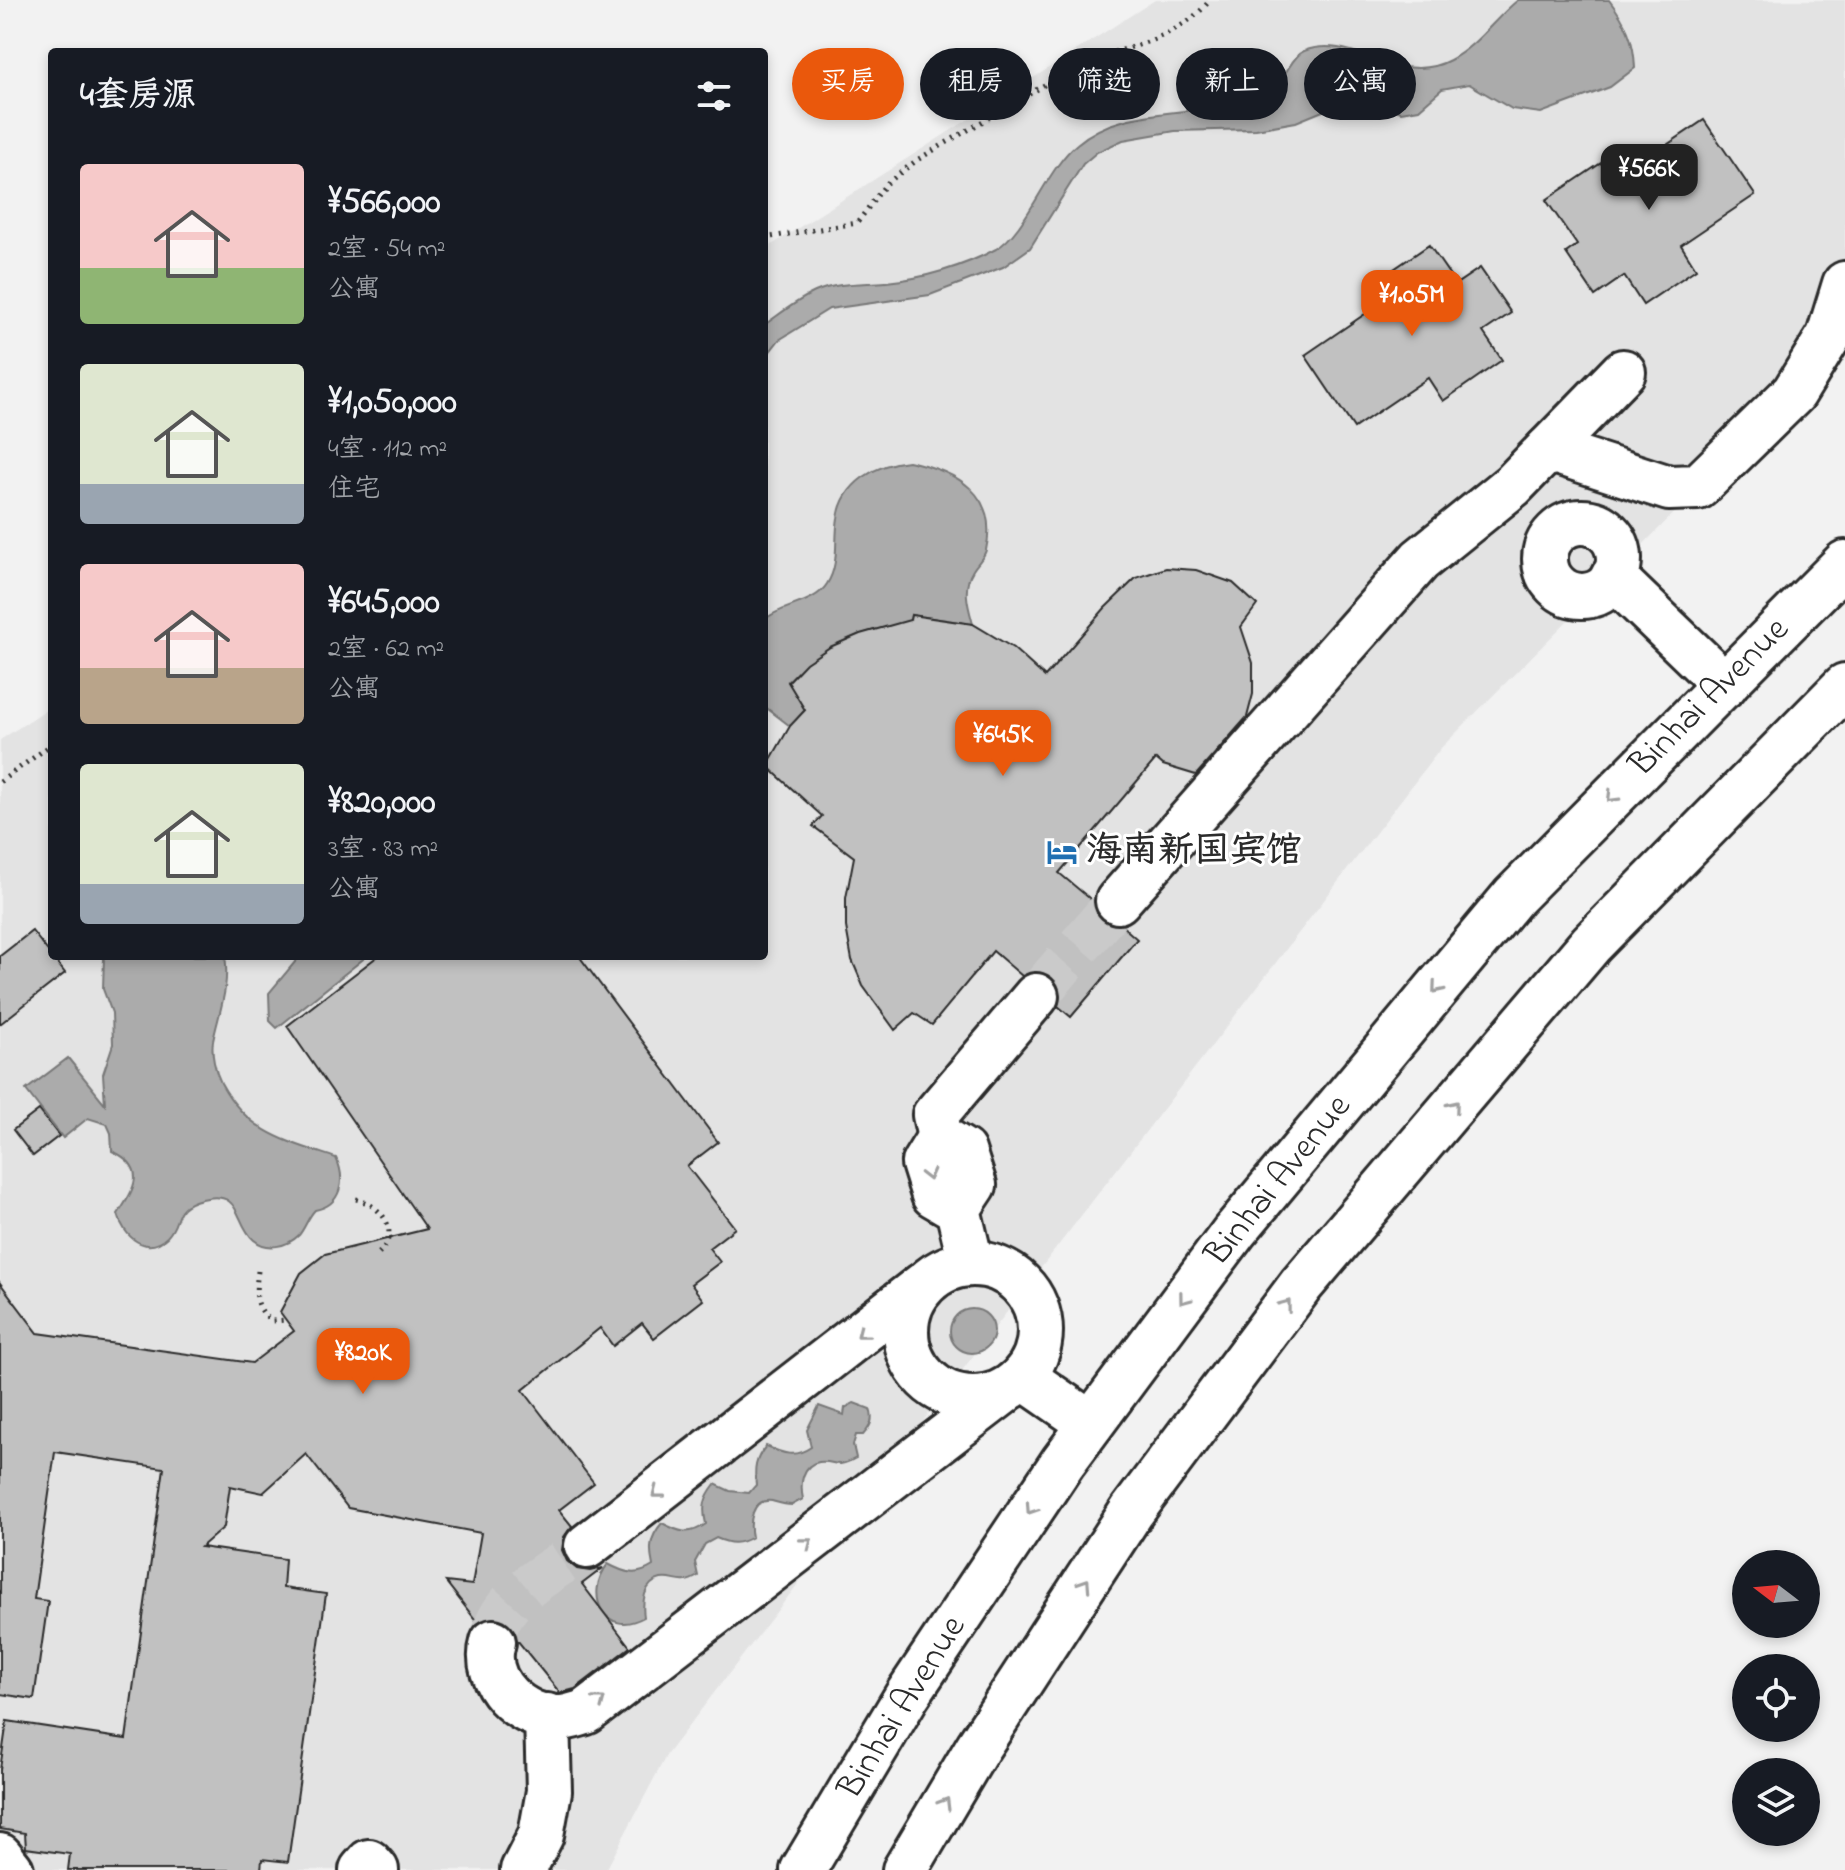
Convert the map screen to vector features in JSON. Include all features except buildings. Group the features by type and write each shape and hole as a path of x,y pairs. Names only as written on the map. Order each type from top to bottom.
{"main road":[{"path":"1548,449 1669,488 1698,487 1794,393 1829,336 1845,284"},
{"path":"1118,901 1420,560 1513,485 1623,372"},
{"path":"1513,485 1558,528 1543,555 1551,583 1578,598 1607,589 1613,577 1725,685"},
{"name":"Binhai Avenue","path":"803,1870 908,1694 1091,1424 1234,1232 1514,896 1845,563"},
{"path":"905,1870 978,1747 1132,1511 1301,1285 1591,944 1845,686"},
{"path":"971,1263 958,1209 974,1185 963,1151 940,1137 935,1115 1036,996"},
{"path":"493,1642 490,1653 496,1679 511,1700 534,1714 560,1718 586,1712 1012,1385 1037,1355 1041,1328 1035,1302 1019,1281 997,1267 971,1263 945,1269 587,1546"},
{"path":"923,1285 910,1308 906,1334 912,1360 927,1381 950,1395 976,1399 1012,1385 1091,1424"},
{"path":"523,1870 541,1835 549,1791 547,1716"},
{"path":"0,1856 11,1870"},
{"path":"362,1870 369,1862 376,1870"}],"path":[{"path":"768,237 857,223 886,184 917,160 1092,57 1124,50 1178,27 1210,0"},
{"path":"0,782 48,747"},
{"path":"356,1199 369,1202 387,1219 389,1236 379,1253"},
{"path":"258,1271 257,1303 263,1315 272,1321 286,1320"}],"shaded area":[{"name":"海南新国宾馆","path":"1155,0 1845,0 1845,341 1441,748 667,1754 606,1870 0,1870 0,740 48,709 48,960 768,960 768,247 967,120 1032,120 1032,79 1048,68 1048,120 1160,120 1160,48 1080,48"},
{"path":"1518,0 1609,0 1628,32 1635,68 1610,87 1541,113 1512,109 1469,84 1442,89 1416,110 1416,68 1431,67 1450,60 1469,47"},
{"path":"1304,51 1304,119 1256,129 1175,131 1123,140 1097,152 1083,164 1030,248 1003,267 930,295 829,309 779,340 768,354 768,322 815,292 841,285 928,275 996,249 1017,229 1066,155 1096,131 1128,120 1160,120 1160,114 1176,112 1176,120 1288,120 1288,69"},
{"path":"908,461 942,471 970,488 980,499 988,530 984,556 970,577 967,590 973,624 911,615 909,625 858,635 828,649 788,681 805,710 790,726 768,709 768,617 814,596 827,584 835,560 838,518 847,495 854,485 873,471"},
{"path":"104,960 225,960 225,988 213,1041 214,1062 221,1083 243,1113 256,1124 285,1140 336,1158 341,1174 336,1197 331,1203 315,1210 294,1239 277,1246 259,1243 248,1233 231,1203 215,1197 185,1206 172,1231 159,1243 151,1245 136,1241 125,1230 118,1214 133,1187 134,1171 131,1164 112,1151 107,1124 88,1118 63,1138 26,1090 68,1058 105,1104 103,1074 113,1044 112,1013 103,989"},
{"path":"297,960 362,960 277,1028 270,1021 269,993"},
{"path":"972,1309 988,1315 994,1331 988,1347 972,1353 956,1347 950,1331 956,1315"},
{"path":"854,1403 870,1409 872,1416 866,1432 856,1435 853,1445 856,1458 840,1464 819,1462 808,1467 802,1482 803,1499 792,1505 772,1501 760,1503 751,1519 752,1537 734,1543 716,1538 705,1544 695,1562 698,1576 687,1581 655,1581 645,1594 644,1617 618,1622 602,1610 598,1588 608,1564 630,1572 641,1572 653,1566 652,1543 662,1523 684,1531 706,1524 705,1503 715,1484 730,1491 749,1493 756,1485 756,1464 766,1446 789,1454 800,1453 811,1447 807,1430 819,1406 844,1415 845,1408"}],"tunnel":[{"path":"1036,996 1118,901"},
{"path":"493,1642 496,1626 515,1598 587,1546"}],"place":[{"name":"海南新国宾馆","path":"1062,852"}]}
